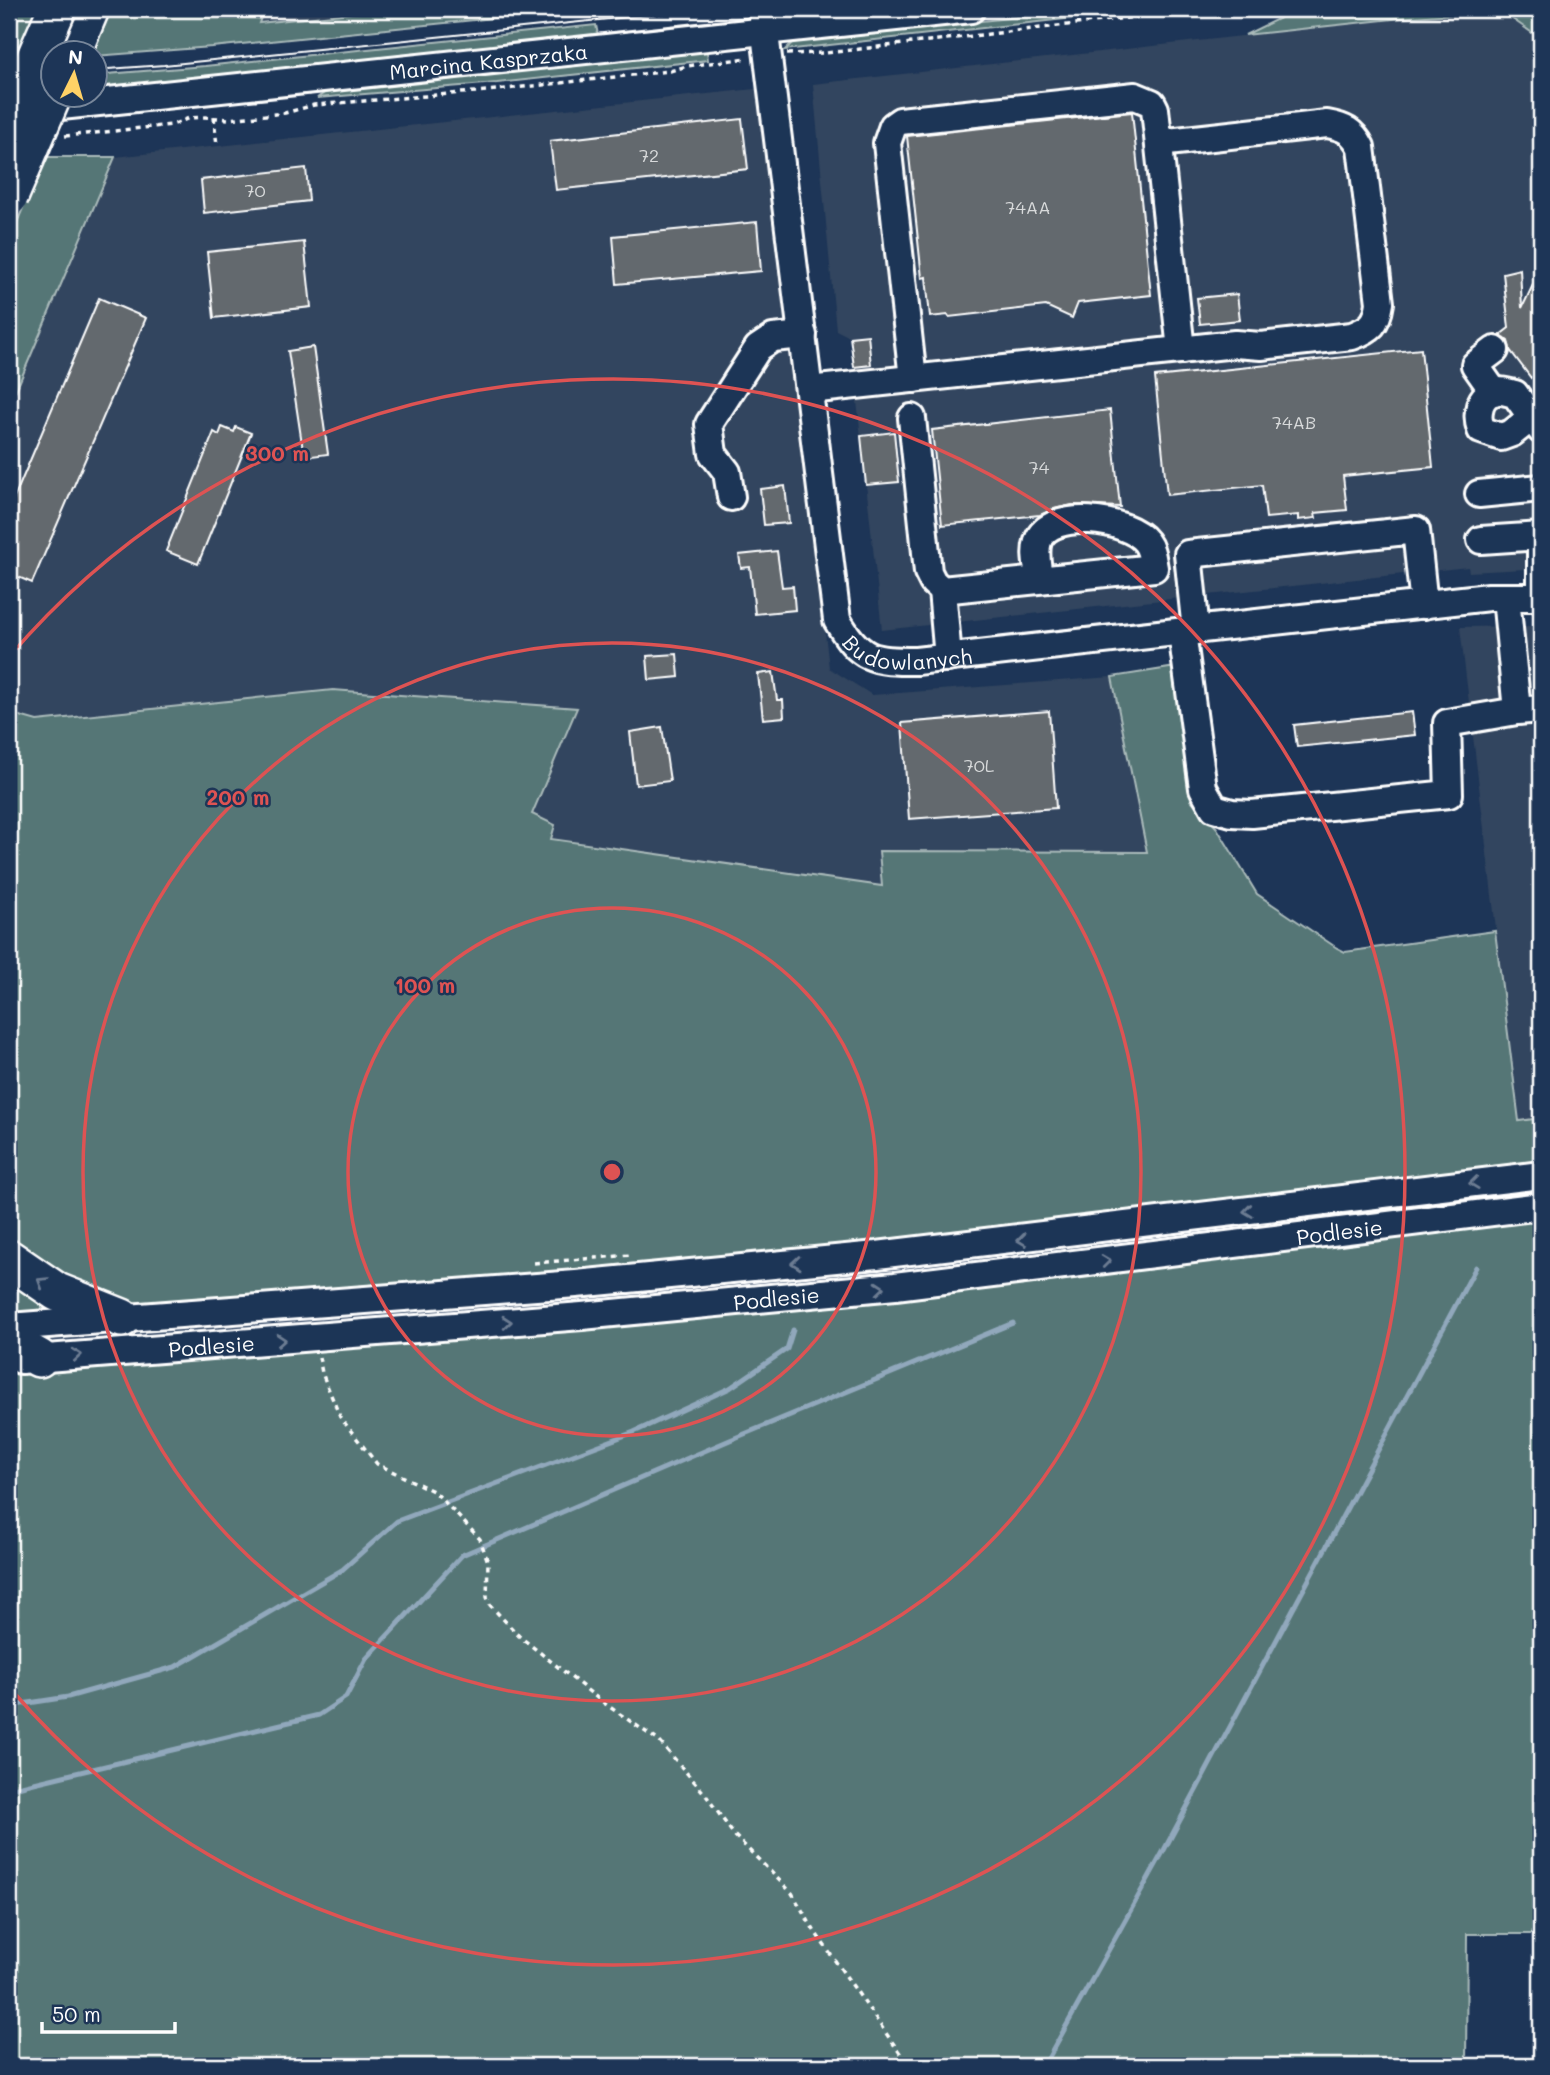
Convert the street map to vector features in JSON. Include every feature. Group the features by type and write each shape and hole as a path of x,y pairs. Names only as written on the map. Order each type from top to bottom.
{"highway":[{"path":"9,119 57,9"},
{"path":"78,38 90,9"},
{"path":"9,198 47,108"},
{"path":"9,1259 57,1292 122,1318"}],"street":[{"name":"Marcina Kasprzaka","path":"9,112 764,20 971,9"},
{"name":"Budowlanych","path":"764,20 837,621 849,640 866,656 885,661 916,661 1424,605 1506,597 1541,597"},
{"path":"913,379 887,143 893,125 900,121 1135,96 1152,103 1159,143 1181,350"},
{"path":"809,390 1235,344 1261,346 1352,336 1366,331 1377,319 1380,303 1361,147 1355,135 1343,127 1326,124 1159,143"},
{"path":"731,497 727,472 713,454 709,424 758,348 773,338 803,335"},
{"path":"1494,392 1475,365 1495,350"},
{"path":"1494,392 1515,394 1536,424 1501,438 1481,430 1479,408 1485,396 1494,392"},
{"path":"912,418 928,572 933,582 942,590 948,658"},
{"path":"1479,494 1541,488"},
{"path":"1424,605 1416,530 1188,554 1189,632 1203,788 1214,808 1232,813 1252,814 1449,794 1447,723 1529,710 1506,597"},
{"path":"1482,540 1541,536"},
{"path":"1541,541 1541,597"},
{"path":"942,590 1039,579"},
{"name":"Podlesie","path":"9,1327 576,1284 863,1257 1541,1175"},
{"name":"Podlesie","path":"19,1353 582,1316 881,1288 1541,1206"}],"path":[{"path":"782,54 825,53 1205,9"},
{"path":"64,136 172,125 189,118 229,119 285,113 313,105 487,91 670,71 687,66 755,58"},
{"path":"214,117 217,146"},
{"path":"526,1264 636,1254"},
{"path":"318,1354 322,1373 340,1417 377,1464 435,1492 480,1539 488,1562 490,1605 519,1636 601,1701 659,1741 705,1794 734,1835 792,1893 815,1932 909,2066"}],"shaded area":[{"path":"264,9 388,9 259,23"},
{"path":"1501,11 1541,39 1541,568 1469,572 1468,567 882,630 850,337 836,330 813,84 1411,17"},
{"path":"764,88 829,668 872,695 1112,677 1147,852 880,851 883,886 550,839 531,815 576,708 37,721 9,713 9,407 115,157"},
{"path":"1541,626 1541,1118 1519,1122 1460,627"}],"green space":[{"path":"9,9 41,9 24,49 9,40"},
{"path":"112,9 264,9 259,23 388,9 582,9 108,55 108,38 99,38"},
{"path":"1094,9 1156,9 785,50 792,43 802,40"},
{"path":"1298,9 1541,9 1541,39 1501,11 1411,17 1245,35"},
{"path":"596,25 598,35 108,89 108,74"},
{"path":"707,51 708,60 497,83 317,98 326,92"},
{"path":"44,157 115,157 9,407 9,242"},
{"path":"1176,667 1191,800 1217,828 1257,894 1345,952 1495,931 1519,1121 1541,1118 1541,1163 899,1242 145,1309 114,1305 9,1247 9,713 37,721 333,690 577,708 532,814 555,825 551,839 882,886 879,851 1147,852 1112,677"},
{"path":"1541,1217 1541,1895 1536,1896 1536,1934 1467,1934 1466,2066 9,2066 9,1371 293,1349"},
{"path":"13,1272 80,1310 9,1316"}],"building":[{"path":"1132,112 1151,295 1078,303 1072,318 1046,306 930,317 926,277 922,278 907,136"},
{"path":"742,119 748,169 556,190 550,141"},
{"path":"306,168 309,201 204,213 201,180"},
{"path":"757,222 761,271 617,284 613,236"},
{"path":"304,242 311,307 214,318 207,252"},
{"path":"1541,268 1541,369 1531,378 1510,350 1508,341 1500,335 1509,328 1503,273 1520,269 1522,308"},
{"path":"1237,294 1240,320 1200,324 1197,298"},
{"path":"99,298 146,318 32,583 9,573 9,510"},
{"path":"868,335 871,365 854,367 850,337"},
{"path":"313,347 328,454 304,457 288,351"},
{"path":"1421,349 1433,467 1343,476 1347,510 1315,513 1316,518 1298,520 1298,515 1266,518 1262,485 1167,495 1155,377"},
{"path":"1110,410 1120,507 1072,505 1040,515 942,525 932,430"},
{"path":"222,427 234,432 236,427 251,433 198,564 166,551 214,432 219,435"},
{"path":"894,432 899,482 866,485 861,436"},
{"path":"785,486 789,523 764,525 760,489"},
{"path":"777,551 782,587 793,586 795,610 755,614 750,567 741,568 739,555"},
{"path":"677,654 679,677 649,680 647,656"},
{"path":"773,672 777,700 783,700 784,717 763,719 758,674"},
{"path":"1049,711 1056,808 909,819 902,723"},
{"path":"1412,712 1415,735 1297,747 1294,725"},
{"path":"662,727 670,781 636,785 630,732"}],"waterway":[{"path":"1044,2066 1163,1852 1476,1267"},
{"path":"9,1789 319,1715 346,1697 366,1659 462,1555 1013,1323"},
{"path":"9,1706 68,1697 175,1667 342,1570 397,1521 634,1432 730,1388 787,1349 793,1330"}],"tram line":[{"path":"108,69 706,9"},
{"path":"9,46 38,58"},
{"path":"9,67 38,64"},
{"path":"26,75 38,74"}]}
